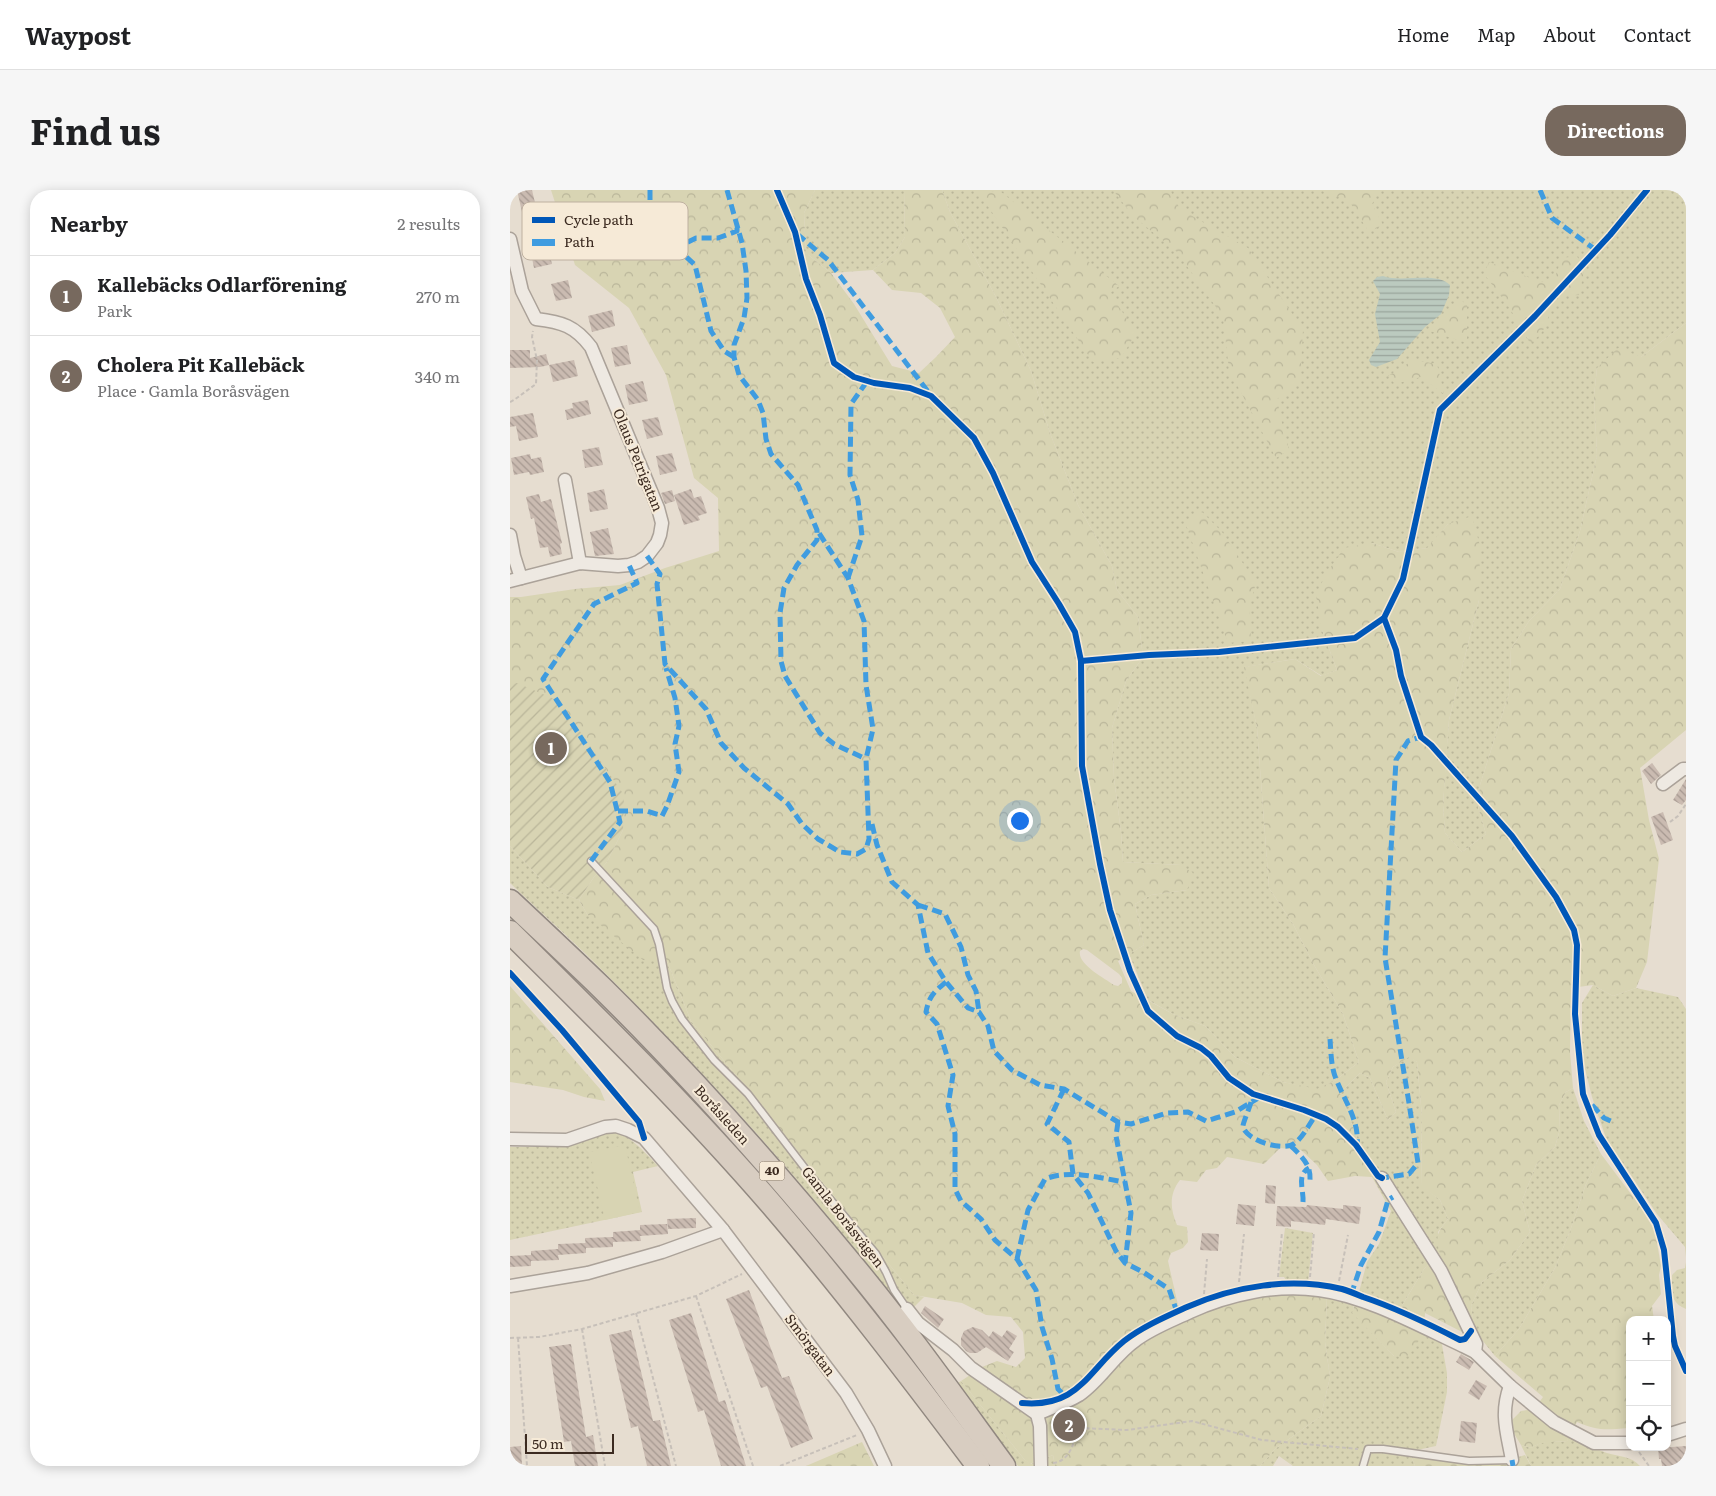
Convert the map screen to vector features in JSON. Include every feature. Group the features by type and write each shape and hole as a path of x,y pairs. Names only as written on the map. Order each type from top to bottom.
{"highway":[{"name":"Boråsleden","path":"510,901 604,990 734,1128 789,1190 910,1338 1004,1466"},
{"name":"Boråsleden","path":"510,932 653,1074 770,1204 836,1281 978,1466"}],"street":[{"path":"510,239 522,291 536,319"},
{"name":"Olaus Petrigatan","path":"515,580 580,563 618,566 638,562 647,556 657,544 661,528 661,517 633,444 591,347 583,337 567,325 556,321 536,319"},
{"path":"565,480 580,563"},
{"path":"510,535 514,556 515,580"},
{"path":"1663,784 1683,769 1686,769"},
{"name":"Smörgatan","path":"510,1139 567,1140 605,1127 616,1126 644,1138 724,1230 846,1393 868,1430 885,1466"},
{"path":"1382,1178 1441,1271 1476,1344 1475,1352"},
{"path":"510,1286 588,1273 662,1252 724,1230"},
{"path":"1040,1466 1040,1426 1037,1414 1080,1394 1122,1351 1148,1332 1202,1307 1222,1300 1274,1289 1302,1288 1320,1290 1344,1296 1404,1318 1475,1352 1510,1386 1554,1422 1574,1434 1594,1443 1626,1443"},
{"name":"Gamla Boråsvägen","path":"907,1309 918,1323 953,1350 972,1368 1037,1414"},
{"path":"1510,1386 1505,1400 1504,1419 1512,1460"},
{"path":"1671,1434 1686,1429"}],"lane":[{"name":"Gamla Boråsvägen","path":"591,860 654,929 659,944 667,988 682,1019 714,1060 748,1094 814,1180 876,1254 894,1290 907,1309"},
{"path":"1363,1466 1368,1449 1383,1449 1469,1462 1512,1460"}],"path":[{"path":"510,402 536,384 537,360 532,337 536,319"},
{"path":"1670,822 1678,816 1686,804"},
{"path":"1278,1284 1282,1232"},
{"path":"1309,1284 1314,1232"},
{"path":"1239,1285 1244,1234"},
{"path":"1337,1288 1348,1235"},
{"path":"1205,1300 1207,1259"},
{"path":"510,1338 539,1337 582,1329 696,1296 753,1270"},
{"path":"696,1296 753,1466"},
{"path":"636,1313 676,1466"},
{"path":"582,1329 605,1466"},
{"path":"518,1338 527,1466"},
{"path":"1055,1406 1078,1428 1127,1430 1192,1421 1262,1440 1368,1449"},
{"path":"1059,1462 1069,1453 1075,1441 1078,1428"},
{"path":"780,1466 868,1430"},
{"path":"1639,1451 1649,1466"}],"green space":[{"path":"551,190 815,190 804,213 806,253 831,273 854,304 892,366 919,373 955,337 940,308 921,293 892,290 873,270 895,253 905,237 904,190 942,190 950,212 996,297 1031,371 1050,433 1078,505 1112,566 1117,590 1138,617 1143,657 1126,681 1112,728 1114,778 1123,862 1181,865 1193,873 1187,890 1151,895 1135,904 1144,945 1118,961 1131,991 1173,1014 1205,1026 1235,1057 1283,1082 1317,1089 1336,1080 1359,1062 1343,1014 1314,965 1293,924 1269,888 1257,728 1244,667 1295,659 1321,676 1337,670 1322,630 1316,595 1326,574 1344,548 1372,543 1399,552 1427,548 1448,524 1472,516 1480,546 1479,600 1449,720 1443,805 1445,833 1462,852 1486,834 1478,807 1480,785 1509,693 1511,649 1529,621 1560,589 1580,531 1597,455 1594,396 1597,368 1618,348 1641,357 1686,323 1686,730 1640,768 1649,820 1659,859 1647,962 1636,988 1613,996 1593,985 1571,988 1570,1052 1573,1088 1566,1092 1559,1105 1560,1129 1555,1147 1536,1165 1522,1201 1530,1232 1510,1260 1482,1282 1471,1306 1474,1325 1464,1333 1425,1313 1424,1333 1409,1355 1402,1357 1394,1356 1352,1313 1359,1292 1400,1309 1424,1269 1440,1254 1437,1239 1441,1228 1448,1219 1440,1200 1421,1186 1422,1116 1417,1062 1409,1057 1393,1067 1386,1082 1396,1112 1388,1120 1370,1078 1360,1073 1340,1093 1372,1177 1355,1176 1328,1181 1317,1165 1301,1150 1280,1148 1264,1164 1227,1157 1217,1168 1206,1170 1197,1182 1180,1180 1172,1196 1172,1207 1177,1225 1187,1227 1188,1242 1183,1248 1171,1253 1168,1261 1178,1305 1187,1317 1213,1306 1281,1292 1327,1296 1325,1342 1330,1377 1321,1416 1275,1449 1260,1466 1055,1466 1053,1455 1030,1464 1024,1459 961,1381 982,1367 997,1361 1016,1367 1025,1358 1023,1332 1011,1317 986,1315 962,1303 914,1295 691,1021 667,961 643,960 587,914 579,900 594,877 607,862 623,830 510,684 510,597 620,585 719,551 718,498 694,478 666,375 629,308 575,265 573,260 688,260 688,202 555,202","holes":["1083,949 1087,950 1122,978 1122,983 1118,986 1114,985 1087,966 1080,956 1080,951"]},
{"path":"815,190 904,190 905,237 895,253 873,270 831,273 806,253 804,213"},
{"path":"942,190 1686,190 1686,323 1641,357 1597,368 1594,396 1597,455 1580,531 1560,589 1529,621 1511,649 1509,693 1480,785 1478,807 1486,834 1462,852 1445,833 1443,805 1449,720 1479,600 1448,524 1428,548 1399,552 1372,543 1322,630 1337,670 1322,676 1295,659 1245,667 1257,728 1269,888 1293,924 1314,965 1343,1014 1359,1062 1336,1080 1317,1090 1283,1082 1235,1057 1205,1026 1173,1014 1148,1000 1129,954 1144,945 1135,904 1151,895 1187,890 1181,865 1123,862 1114,778 1112,728 1126,681 1143,657 1138,617 1117,590 1112,566 1078,505 1050,433 1031,371 996,297 950,212"},
{"path":"977,190 1001,192 1119,286 1110,293 1136,333 1121,358 1093,362"},
{"path":"1113,190 1170,190 1180,209 1248,248 1303,330 1300,381 1276,400 1289,450 1276,458 1229,370 1223,317 1177,252 1133,216"},
{"path":"1320,190 1380,190 1372,204 1383,225 1369,232 1349,201"},
{"path":"1577,256 1584,271 1579,295 1564,296 1549,309 1548,320 1544,329 1530,343 1509,307 1484,274 1489,262 1541,282 1555,277 1562,258"},
{"path":"1461,300 1467,305 1467,343 1427,330"},
{"path":"1413,360 1437,364 1444,394 1421,377 1395,384 1388,376"},
{"path":"1202,512 1222,532 1256,583 1249,607 1251,641 1228,643 1185,522"},
{"path":"517,683 559,701 624,795 623,830 607,862 594,877 579,900 548,887 510,846 510,684"},
{"path":"510,846 548,887 579,900 587,914 667,961 691,1021 914,1295 924,1297 907,1314 834,1223 719,1092 639,1007 577,945 510,883"},
{"path":"1593,985 1613,996 1636,988 1678,997 1686,1009 1686,1257 1685,1247 1657,1214 1606,1138 1592,1097 1582,1057 1582,1003"},
{"path":"510,986 600,1089 605,1101 563,1090 510,1082"},
{"path":"1409,1056 1417,1062 1422,1116 1421,1185 1440,1200 1448,1219 1438,1232 1440,1254 1424,1269 1400,1309 1359,1292 1367,1262 1379,1244 1391,1211 1372,1177 1340,1093 1360,1073 1370,1078 1388,1120 1396,1112 1386,1082 1393,1067"},
{"path":"1573,1088 1584,1121 1601,1154 1586,1184 1555,1268 1519,1329 1495,1356 1478,1335 1474,1325 1471,1306 1482,1282 1510,1260 1530,1232 1522,1201 1536,1165 1555,1147 1560,1129 1559,1105 1566,1092"},
{"path":"607,1131 615,1132 629,1139 658,1166 633,1172 642,1212 510,1240 510,1147 563,1147"},
{"path":"625,1145 640,1212 605,1220 589,1152"},
{"path":"1601,1154 1640,1206 1655,1231 1661,1266 1659,1275 1661,1294 1652,1306 1653,1316 1626,1316 1626,1428 1602,1429 1577,1422 1567,1441 1544,1443 1531,1448 1521,1445 1513,1432 1512,1420 1521,1411 1534,1409 1543,1397 1495,1356 1519,1329 1555,1268 1586,1184"},
{"path":"1285,1228 1313,1233 1308,1283 1287,1282 1284,1277 1279,1277"},
{"path":"1686,1262 1686,1309 1674,1300 1672,1275 1677,1270 1685,1268"},
{"path":"1327,1296 1354,1303 1353,1313 1394,1356 1424,1333 1441,1339 1447,1373 1447,1392 1436,1446 1417,1450 1411,1456 1415,1466 1293,1466 1279,1456 1273,1466 1260,1466 1275,1449 1321,1416 1330,1377 1325,1342"},
{"path":"961,1381 1024,1459 1031,1464 1053,1455 1055,1466 1018,1466 956,1384"},
{"path":"1570,1434 1588,1445 1629,1459 1640,1466 1531,1466 1521,1445 1531,1448 1544,1442 1567,1441"},
{"path":"862,1442 874,1466 806,1466"},
{"path":"1417,1450 1457,1457 1487,1459 1514,1458 1525,1455 1531,1466 1415,1466 1411,1456"}],"shaded area":[{"path":"1377,277 1391,278 1436,279 1450,285 1449,295 1441,314 1425,327 1397,359 1376,367 1371,365 1369,360 1380,342 1375,314 1380,294 1373,281"}],"building":[{"path":"517,190 532,190 535,202 522,202 522,212"},
{"path":"532,260 551,260 552,264 534,268"},
{"path":"568,280 572,298 556,301 551,284"},
{"path":"612,310 615,326 592,332 588,316"},
{"path":"627,345 631,364 615,367 611,348"},
{"path":"510,350 530,350 530,358 546,354 549,365 510,368"},
{"path":"574,360 578,376 553,382 549,365"},
{"path":"643,381 648,401 629,405 625,385"},
{"path":"588,400 591,414 567,420 565,410 573,408 572,403"},
{"path":"533,413 538,437 519,441 516,426 510,427 510,417"},
{"path":"658,417 663,435 647,439 642,420"},
{"path":"599,447 603,465 585,468 582,450"},
{"path":"672,453 677,471 660,475 656,456"},
{"path":"530,454 531,459 541,457 544,472 530,475 529,472 514,475 511,458"},
{"path":"604,489 608,509 590,512 587,493"},
{"path":"691,489 694,498 701,496 707,513 698,516 700,520 684,525 674,495"},
{"path":"672,490 675,501 665,504 661,493"},
{"path":"539,494 541,502 551,499 562,543 560,544 562,554 550,557 548,547 540,548 534,518 531,519 526,497"},
{"path":"608,528 614,554 595,556 590,532"},
{"path":"1652,763 1661,775 1651,784 1642,771"},
{"path":"1686,779 1686,800 1682,805 1673,800"},
{"path":"1663,812 1673,840 1661,845 1651,817"},
{"path":"1266,1185 1276,1186 1275,1204 1265,1203"},
{"path":"1238,1204 1256,1206 1254,1226 1236,1224"},
{"path":"1307,1205 1343,1209 1343,1205 1361,1207 1359,1224 1326,1219 1325,1225 1291,1221 1291,1227 1276,1226 1277,1206 1306,1207"},
{"path":"696,1218 696,1228 668,1229 667,1219"},
{"path":"667,1224 668,1234 640,1236 641,1241 613,1242 613,1247 586,1248 585,1238 613,1237 613,1232 640,1230 640,1225"},
{"path":"1202,1233 1219,1234 1218,1251 1200,1250"},
{"path":"586,1243 586,1253 558,1255 559,1260 531,1261 531,1251 558,1249 558,1244"},
{"path":"531,1255 531,1266 510,1267 510,1256"},
{"path":"749,1290 782,1378 789,1376 813,1439 791,1448 767,1386 761,1388 726,1299"},
{"path":"925,1306 944,1319 938,1328 921,1313"},
{"path":"691,1313 719,1402 725,1400 746,1466 721,1466 704,1410 698,1412 669,1320"},
{"path":"973,1327 982,1330 989,1337 993,1331 1002,1337 1007,1330 1017,1336 1009,1349 1014,1352 1008,1361 986,1347 977,1353 966,1351 961,1345 961,1338 964,1331"},
{"path":"631,1330 653,1421 660,1420 671,1466 647,1466 638,1426 631,1428 609,1335"},
{"path":"571,1344 586,1437 593,1435 598,1466 575,1466 571,1441 564,1442 549,1347"},
{"path":"1461,1354 1474,1362 1469,1370 1456,1362"},
{"path":"1476,1380 1487,1386 1479,1400 1468,1393"},
{"path":"1461,1421 1477,1423 1475,1443 1459,1441"},
{"path":"521,1446 522,1466 510,1466 510,1447"},
{"path":"1686,1446 1686,1466 1662,1466 1658,1451 1671,1451 1671,1447"}],"marked path":[{"path":"650,190 650,202"},
{"path":"727,190 742,243 746,271 747,298 744,318 734,345 734,357 739,375 758,400 763,413 766,439 771,454 798,485 817,530 817,540 797,565 784,588 780,613 781,661 785,676 820,733 834,744 866,759"},
{"path":"1540,190 1552,218 1596,250"},
{"path":"688,242 696,238 718,238 737,231 737,226"},
{"path":"797,234 828,260 929,393"},
{"path":"688,259 695,265 711,331 724,351 734,357"},
{"path":"848,578 862,536 858,500 850,475 851,404 868,380"},
{"path":"647,556 660,574 657,584 665,664 706,709 721,743 744,768 788,804 802,824 818,839 840,852 857,854 866,849 869,839 866,759 873,729 866,685 864,621 848,578 817,530"},
{"path":"591,861 620,822 610,782 543,679 594,604 637,583 629,565"},
{"path":"618,811 647,811 662,816 679,772 675,744 679,726 675,698 666,668"},
{"path":"1379,1177 1409,1174 1418,1163 1385,958 1396,760 1408,741 1421,737"},
{"path":"872,824 877,845 892,882 918,905 928,953 946,982 968,1008 979,1012 988,1026 994,1051 1012,1070 1040,1085 1064,1089 1118,1122 1131,1124 1167,1113 1188,1112 1206,1121 1235,1112 1260,1097"},
{"path":"918,905 945,914 961,947 968,975 976,991 979,1012"},
{"path":"946,982 933,995 926,1012 937,1024 953,1075 948,1106 955,1134 955,1189 961,1201 981,1219 995,1240 1017,1259 1036,1290 1042,1327 1052,1359 1058,1389 1067,1398"},
{"path":"1330,1039 1333,1070 1354,1120 1357,1147"},
{"path":"1064,1089 1047,1124 1069,1142 1073,1174 1088,1193 1116,1251 1125,1263 1169,1289 1178,1315"},
{"path":"1251,1102 1243,1127 1251,1137 1275,1146 1295,1143 1316,1115"},
{"path":"1592,1105 1604,1118 1615,1123"},
{"path":"1118,1122 1116,1136 1131,1213 1125,1263"},
{"path":"1291,1146 1307,1165 1310,1180"},
{"path":"1303,1202 1301,1183 1305,1171 1309,1168"},
{"path":"1017,1259 1028,1210 1045,1179 1074,1174 1125,1182"},
{"path":"1351,1295 1361,1265 1379,1232 1388,1200 1393,1197"},
{"path":"1512,1460 1513,1466"}],"cycle path":[{"path":"777,190 795,232 806,279 820,315 834,363 854,377 874,383 910,388 931,396 974,438 993,473 1032,562 1075,632 1081,661 1082,766 1100,864 1110,910 1130,971 1148,1011 1177,1036 1201,1048 1211,1056 1229,1078 1253,1094 1304,1110 1326,1119 1338,1127 1356,1145 1378,1176 1382,1178"},
{"path":"1081,661 1149,655 1219,652 1355,638 1384,618 1403,579 1440,410 1535,316 1610,235 1647,190"},
{"path":"1384,618 1396,650 1401,676 1421,737 1431,745 1512,836 1556,897 1574,930 1577,945 1575,1014 1583,1094 1599,1135 1656,1223 1664,1250 1675,1346 1686,1371"},
{"path":"510,973 562,1030 639,1122 644,1138"},
{"path":"1022,1403 1041,1403 1057,1400 1080,1385 1111,1352 1138,1331 1187,1307 1243,1289 1283,1284 1322,1285 1342,1289 1375,1301 1460,1340 1465,1339 1471,1331"}],"place":[{"name":"Kallebäcks Odlarförening","path":"551,748"},
{"name":"Cholera Pit Kallebäck","path":"1069,1425"}]}
